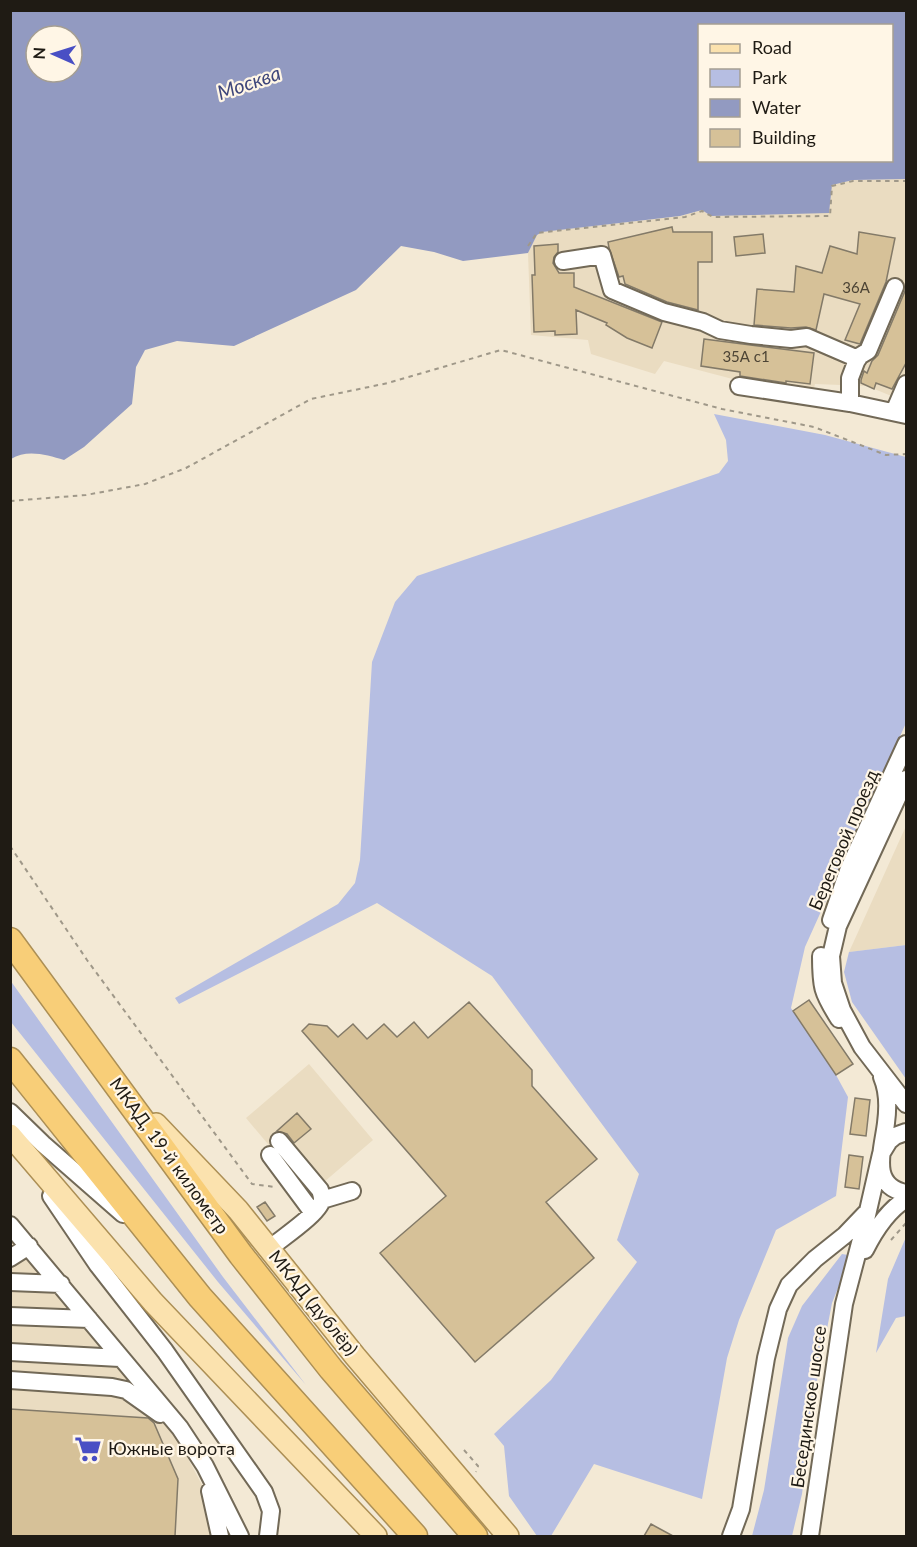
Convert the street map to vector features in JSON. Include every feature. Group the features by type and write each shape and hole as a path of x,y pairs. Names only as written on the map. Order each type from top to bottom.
{"highway":[{"name":"МКАД, 19-й километр","path":"10,940 242,1255 331,1369 475,1536"},
{"path":"10,1060 200,1297 415,1536"}],"main road":[{"name":"МКАД (дублёр)","path":"111,1077 238,1210 362,1363 508,1536"},
{"path":"10,1135 153,1302 376,1536"}],"street":[{"path":"563,261 602,255 612,290 664,312 703,322 720,330 751,336 807,338 858,359"},
{"path":"850,403 850,378 858,359 868,351 895,287"},
{"path":"739,386 850,403 900,414 906,384"},
{"name":"Береговой проезд","path":"862,1047 847,1032 824,996 821,981 821,956 849,868 906,744"},
{"path":"906,779 838,927 831,956 833,983 842,1010 862,1047 906,1104"},
{"name":"Бесединское шоссе","path":"810,1536 839,1328 869,1209 887,1120 885,1084 877,1065"},
{"path":"10,1112 43,1144 156,1242"},
{"path":"906,1132 889,1141 881,1155 881,1171 884,1178 896,1190 906,1193"},
{"path":"10,1135 97,1264 165,1351 264,1491 271,1511 268,1536"},
{"path":"275,1148 320,1190 318,1207 296,1189 275,1148"},
{"path":"269,1249 318,1207 352,1191"},
{"name":"Бесединское шоссе","path":"850,1284 874,1233 893,1210 906,1199"},
{"path":"731,1536 741,1509 766,1358 778,1309 789,1285 815,1259 845,1235 869,1209"},
{"path":"10,1225 180,1428 205,1466 240,1536"},
{"path":"10,1258 29,1246"},
{"path":"10,1282 61,1284"},
{"path":"10,1316 89,1319"},
{"path":"10,1352 120,1358"},
{"path":"10,1380 126,1390 180,1428"},
{"path":"823,1451 823,1536"},
{"path":"205,1466 220,1536"}],"path":[{"path":"528,246 537,233 685,217 702,211 712,217 830,216 832,186 853,181 906,181"},
{"path":"10,501 86,495 145,484 186,468 311,399 388,383 501,350 722,408 814,428 886,455 906,454"},
{"path":"10,846 87,960 252,1184 296,1189"},
{"path":"891,1240 906,1223"},
{"path":"464,1450 477,1466"}],"shaded area":[{"path":"906,179 906,402 867,386 815,384 813,393 771,389 664,361 655,374 591,354 588,340 531,335 528,253 537,235 542,232 680,216 703,210 829,212 831,185 853,180"},
{"path":"906,826 906,945 849,952"},
{"path":"309,1064 373,1140 310,1194 246,1118"},
{"path":"10,1213 156,1398 229,1536 11,1536"}],"green space":[{"path":"714,414 825,435 906,457 906,723 805,947 791,1008 848,1097 836,1196 776,1230 739,1320 727,1358 702,1499 594,1464 551,1536 537,1536 509,1496 504,1446 494,1434 551,1380 637,1262 617,1240 639,1174 492,976 377,903 179,1004 175,998 338,904 355,883 360,860 372,662 395,602 417,576 719,473 728,461 726,440"},
{"path":"906,945 906,1079 852,1002 844,972 849,952"},
{"path":"10,980 223,1277 306,1385 218,1282 11,1022"},
{"path":"906,1237 906,1316 896,1318 876,1353 888,1279"},
{"path":"842,1254 848,1255 849,1261 832,1303 816,1386 802,1494 792,1536 752,1536 764,1490 788,1338 802,1306"}],"water":[{"name":"Москва","path":"11,10 906,11 906,179 853,180 832,185 829,213 711,216 702,210 680,216 542,232 537,235 528,253 463,261 434,252 401,246 356,290 234,346 177,341 145,350 136,367 132,404 84,447 64,460 44,455 24,454 11,459"}],"building":[{"path":"672,227 673,232 712,232 712,262 698,262 698,310 667,302 625,284 623,276 619,277 609,248 608,242"},
{"path":"859,232 895,238 886,282 860,344 845,340 860,304 824,294 816,330 806,327 754,325 757,289 794,292 796,266 822,273 830,246 857,254"},
{"path":"763,234 765,253 736,256 734,237"},
{"path":"558,244 558,252 553,263 559,273 574,273 574,287 662,322 652,348 627,338 606,325 607,323 576,310 577,334 555,335 555,331 534,332 532,275 535,275 534,246"},
{"path":"906,279 906,363 892,389 876,383 874,389 861,383 861,380 864,371 867,373 872,361 878,355 905,291"},
{"path":"704,339 814,353 810,384 740,376 740,372 701,366"},
{"path":"809,1000 853,1064 836,1075 793,1011"},
{"path":"469,1002 532,1070 532,1086 597,1159 546,1202 594,1258 475,1362 380,1253 446,1196 302,1031 309,1024 327,1026 338,1037 353,1024 367,1039 384,1024 397,1037 414,1022 428,1038"},
{"path":"855,1098 870,1100 866,1136 850,1134"},
{"path":"297,1113 311,1129 294,1143 287,1134 277,1131"},
{"path":"849,1155 863,1157 859,1189 845,1187"},
{"path":"265,1202 275,1216 267,1221 257,1207"},
{"name":"Южные ворота","path":"10,1409 148,1418 154,1423 178,1479 175,1536 10,1536"},
{"path":"651,1524 673,1536 644,1536"}],"place":[{"name":"Южные ворота","path":"88,1449"}]}
